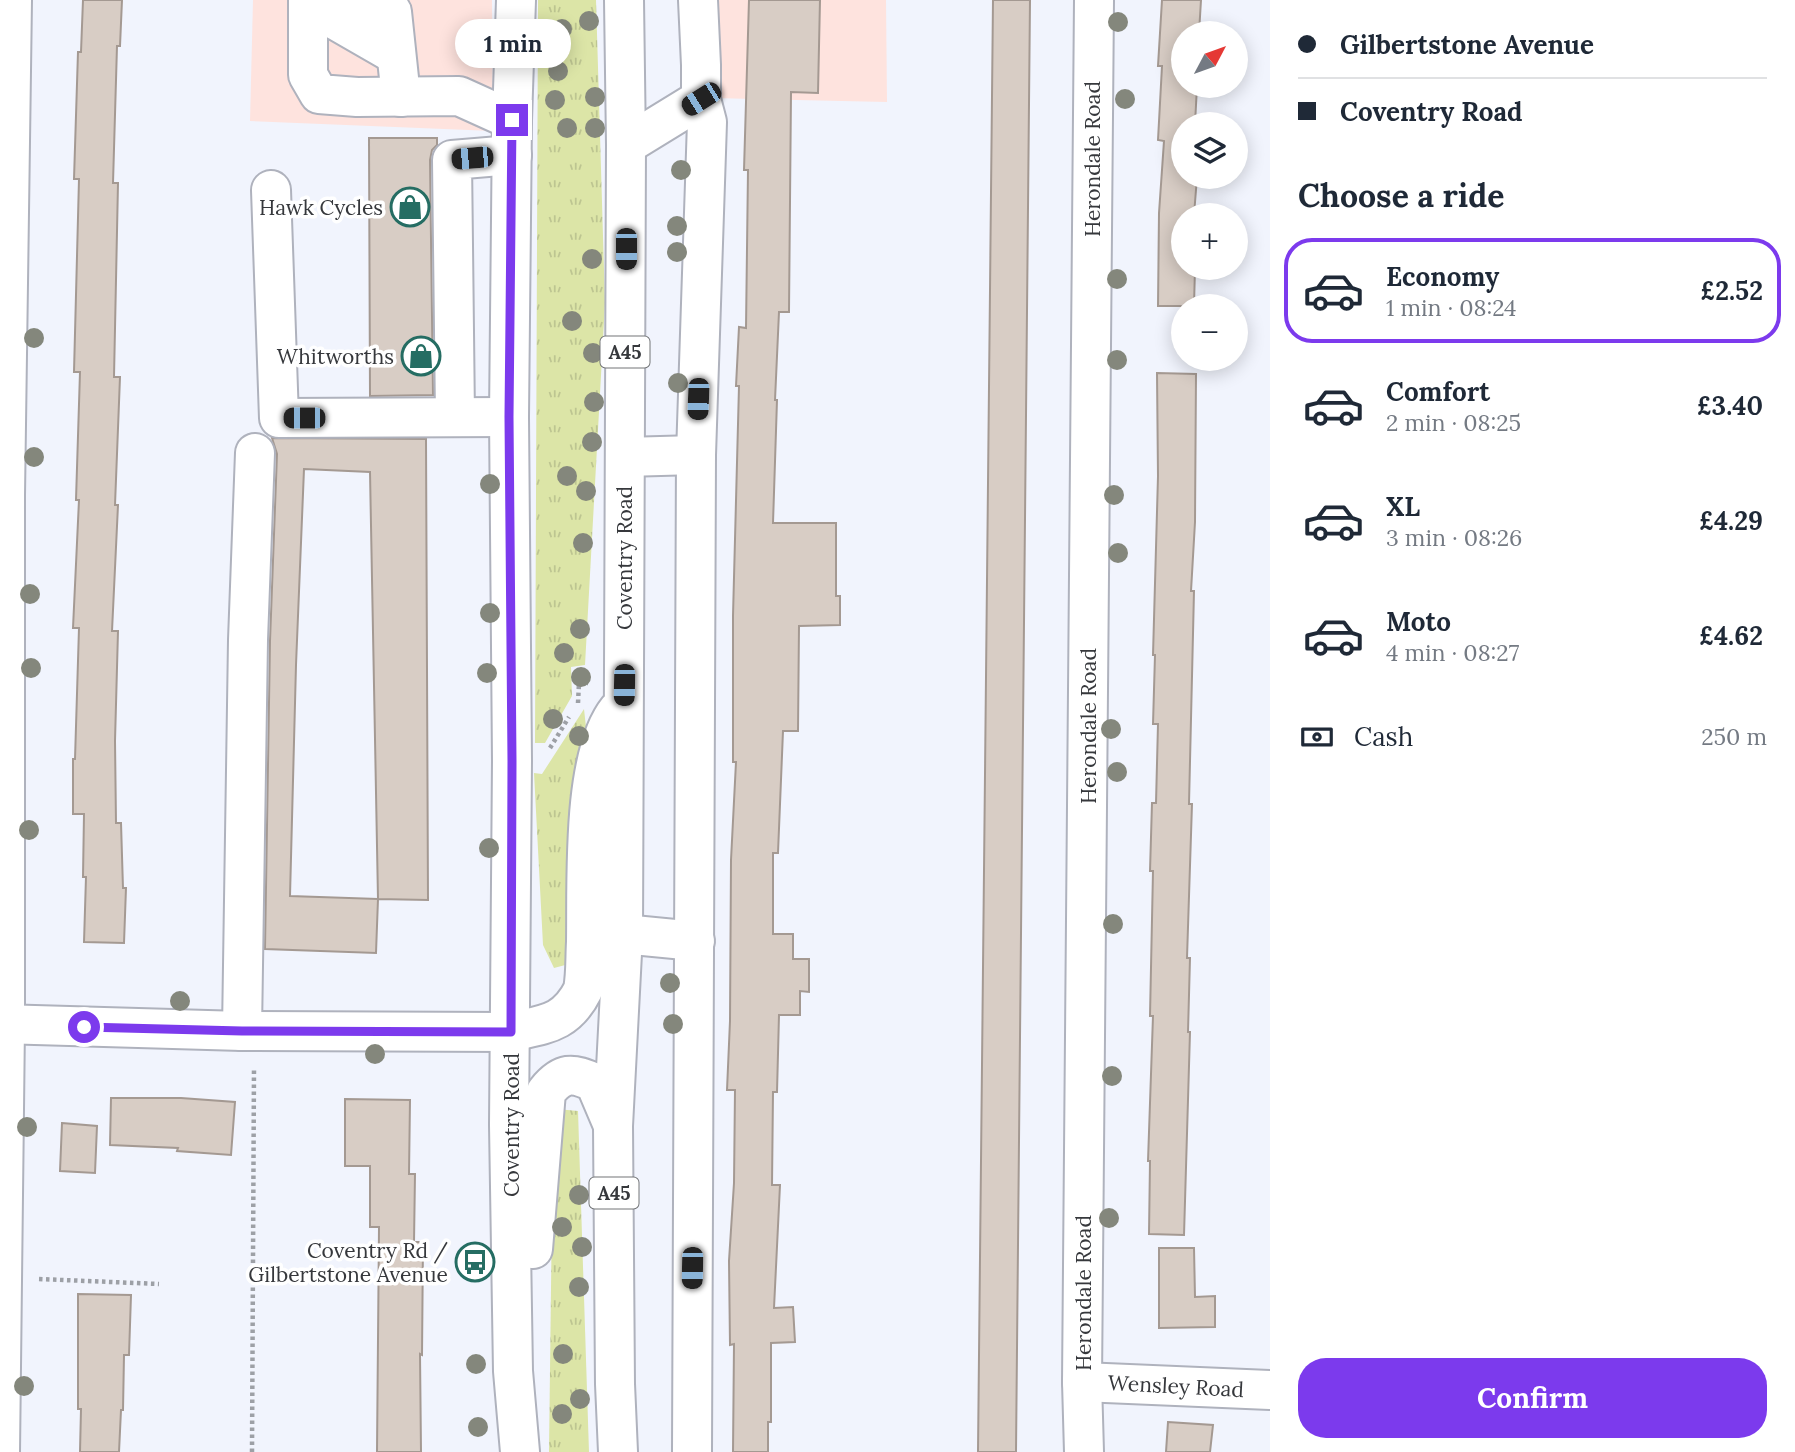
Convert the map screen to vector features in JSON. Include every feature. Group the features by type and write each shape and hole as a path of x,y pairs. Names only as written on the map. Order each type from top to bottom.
{"main road":[{"path":"0,1452 2,495 12,0"},
{"path":"308,0 308,75 319,94 357,97 459,96 512,138"},
{"path":"328,0 330,17 396,55"},
{"path":"362,0 392,12 401,97"},
{"name":"Coventry Road","path":"516,0 509,417 512,748 509,1125 513,1371 520,1452"},
{"name":"Coventry Road","path":"618,1452 613,1126 623,934 626,145 624,0"},
{"path":"692,1452 696,455 707,122 701,99 698,0"},
{"name":"Herondale Road","path":"1084,1452 1082,1382 1094,0"},
{"path":"626,145 701,99"},
{"path":"456,417 452,160 512,138"},
{"path":"271,190 279,418 509,417"},
{"path":"248,1031 248,639 255,453"},
{"path":"625,457 696,455"},
{"path":"2,1024 248,1031 511,1032 556,1020 569,1013 583,990 590,811 597,757 607,727 624,703"},
{"path":"623,934 695,941"},
{"path":"513,1371 528,1319 546,1092 555,1081 566,1076 580,1076 595,1083 613,1126"},
{"name":"Wensley Road","path":"1082,1382 1270,1390"}],"path":[{"path":"248,1031 253,1452"},
{"path":"1,1278 159,1284"}],"shaded area":[{"path":"253,0 492,0 493,131 250,121"},
{"path":"713,0 886,0 887,102 713,98"}],"green space":[{"path":"538,0 596,0 605,303 585,665 571,667 572,696 545,743 535,743"},
{"path":"584,709 588,745 569,964 554,968 543,945 534,773 542,774"},
{"path":"557,1109 578,1111 589,1452 549,1452 552,1207"}],"building":[{"path":"83,0 122,0 120,46 117,46 113,183 118,183 114,377 120,377 112,631 118,631 116,823 121,823 123,888 126,888 124,943 84,942 84,814 73,814 79,628 73,628 79,500 76,500 80,372 74,372 79,179 74,179 78,52 81,52"},
{"path":"749,0 820,0 818,93 791,92 789,312 779,312 773,523 836,523 836,596 840,596 840,625 799,626 798,731 783,731 778,853 773,853 773,934 793,934 793,959 809,959 809,992 800,991 800,1015 779,1015 777,1092 773,1092 772,1185 780,1185 774,1308 793,1307 795,1342 771,1343 771,1422 768,1422 768,1452 733,1452 734,1344 730,1345 729,1261 734,1183 735,1090 727,1090 731,860 736,762 733,762 733,616 739,386 736,386 739,327 746,328 748,170 744,170"},
{"path":"993,0 1030,0 1016,1452 978,1452"},
{"path":"1162,0 1201,0 1200,21 1171,21 1171,98 1196,98 1196,112 1171,112 1171,189 1196,189 1195,203 1171,203 1171,280 1195,280 1194,294 1171,294 1171,306 1158,306 1159,213 1164,141 1158,140 1162,66 1158,66"},
{"path":"369,138 437,138 437,145 432,150 430,160 433,395 370,396"},
{"path":"1157,373 1196,374 1189,804 1192,804 1187,958 1190,958 1190,1032 1184,1235 1149,1234 1148,1161 1153,1016 1150,1016 1153,871 1150,871 1152,803 1156,803 1158,724 1153,724 1158,476"},
{"path":"272,438 426,439 428,900 378,899 376,953 265,949 270,641 277,454","holes":["304,469 370,472 378,899 290,896"]},
{"path":"111,1098 181,1098 235,1102 231,1155 177,1151 178,1148 110,1145"},
{"path":"345,1099 410,1100 409,1174 415,1174 414,1242 423,1242 421,1452 377,1452 379,1227 370,1227 370,1166 345,1166"},
{"path":"62,1123 97,1126 95,1173 60,1171"},
{"path":"1159,1248 1194,1248 1195,1297 1215,1296 1215,1327 1159,1328"},
{"path":"78,1294 131,1295 129,1355 124,1355 119,1452 80,1452"},
{"path":"1168,1422 1213,1425 1210,1452 1166,1452"}],"place":[{"name":"Hawk Cycles","path":"410,207"},
{"name":"Whitworths","path":"421,356"},
{"name":"Coventry Rd / Gilbertstone Avenue","path":"475,1262"}],"route":[{"path":"84,1027 242,1031 511,1032 509,417 512,120"}]}
